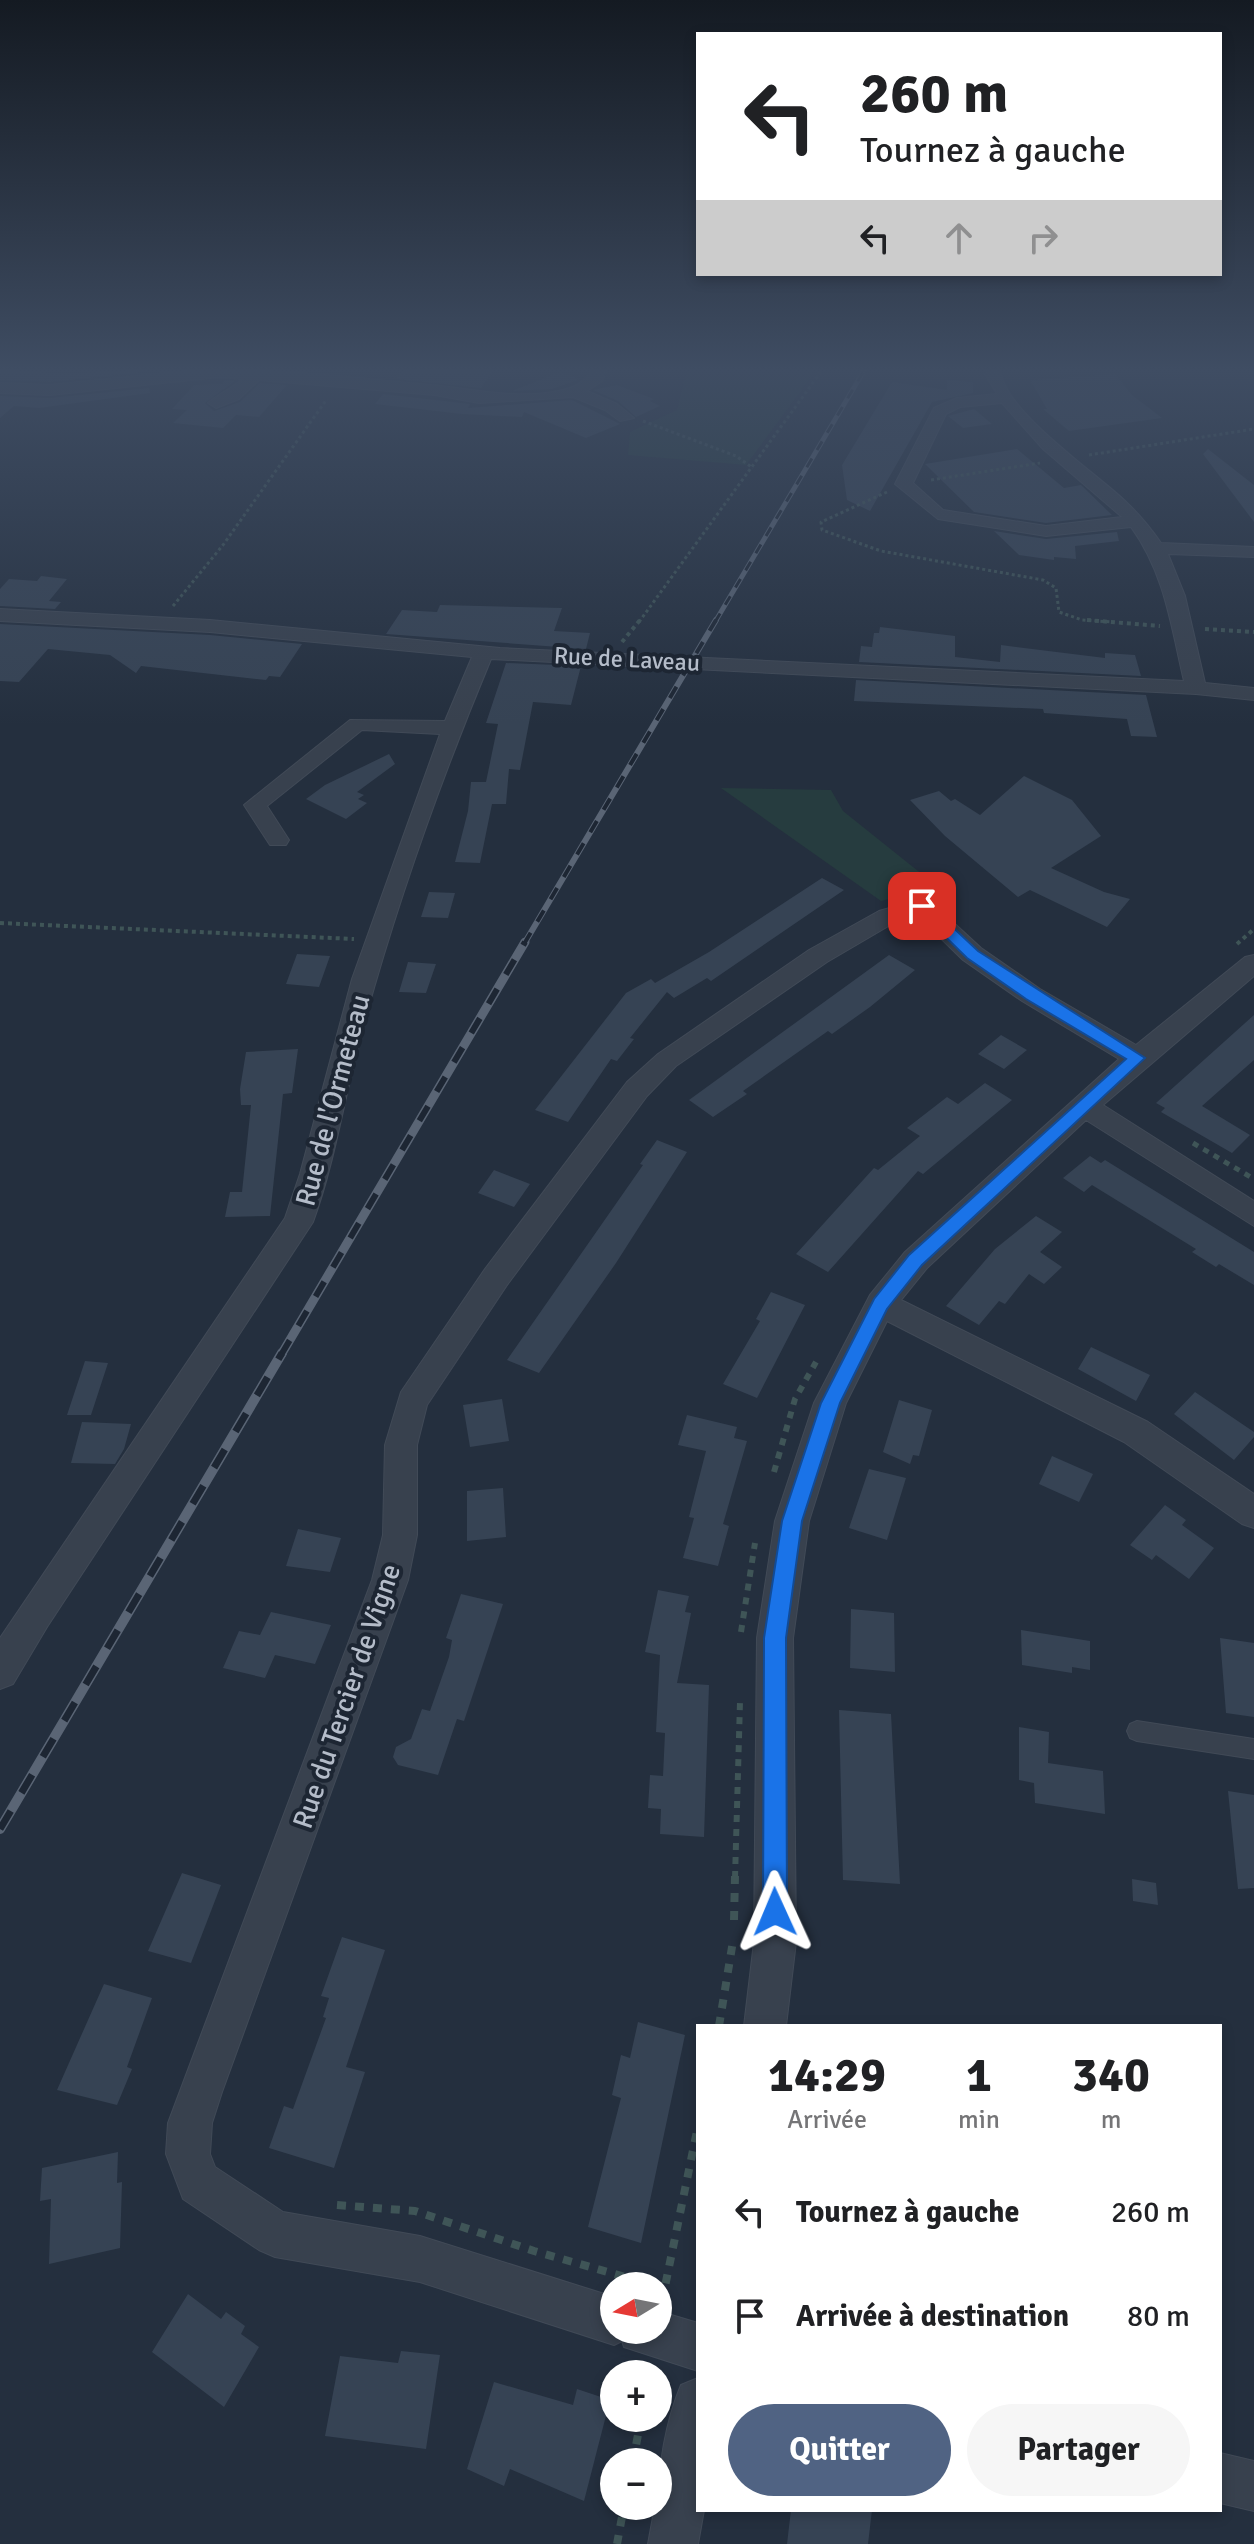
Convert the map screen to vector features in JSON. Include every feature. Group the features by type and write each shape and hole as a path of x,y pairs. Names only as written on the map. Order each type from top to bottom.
{"street":[{"path":"908,488 930,510 1046,531 1135,521"},
{"path":"1097,488 1135,521 1156,548 1189,628 1196,688"},
{"path":"1156,548 1254,552"},
{"name":"Rue de Laveau","path":"0,615 159,623 484,653 1196,688 1254,694"},
{"name":"Rue de l'Ormeteau","path":"0,1672 42,1602 298,1222 312,1186 349,1029 451,728 484,653"},
{"path":"278,840 255,805 357,724 451,728"},
{"name":"Rue du Tercier de Vigne","path":"600,2317 420,2259 275,2234 199,2183 188,2154 190,2123 200,2092 390,1580 400,1535 401,1445 412,1401 496,1277 637,1089 667,1060 818,956 888,916 922,906 972,954 1031,995 1137,1058"},
{"path":"765,2024 775,1942 775,1638 792,1521 830,1403 881,1304 916,1260 1003,1177 1086,1107 1137,1058 1254,963"},
{"path":"1086,1107 1254,1215"},
{"path":"881,1304 1136,1432 1254,1513"},
{"path":"672,2334 696,2346"},
{"path":"673,2544 696,2413"},
{"path":"1222,2478 1254,2486"}],"lane":[{"path":"1137,1731 1254,1749"}],"path":[{"path":"159,623 223,545 264,488"},
{"path":"615,658 618,647 739,488"},
{"path":"895,488 821,522 822,530 881,551 1043,580 1056,588 1059,612 1082,620 1254,632"},
{"path":"0,923 330,941 381,933"},
{"path":"1190,1141 1254,1179"},
{"path":"719,2024 733,1941"},
{"path":"667,2272 696,2136"},
{"path":"326,2204 415,2211 608,2272"},
{"path":"617,2544 621,2520"}],"green space":[{"path":"721,788 831,790 843,811 938,887 881,901"}],"building":[{"path":"845,488 883,488 870,511 847,500"},
{"path":"949,488 1084,488 1112,515 1046,523 974,512"},
{"path":"1228,488 1254,488 1254,522"},
{"path":"994,531 1046,539 1117,532 1119,541 1075,546 1076,559 1054,557 1054,560 1019,555"},
{"path":"41,576 67,579 49,601 61,602 55,609 0,606 0,589 9,579 37,581"},
{"path":"440,605 562,608 554,631 590,633 586,649 386,634 402,610 437,612"},
{"path":"0,624 210,635 302,644 280,677 269,676 266,680 141,666 136,673 110,655 48,649 19,682 0,681"},
{"path":"880,627 955,636 955,657 1000,662 1001,645 1105,658 1105,653 1135,655 1141,676 859,662 861,646 872,647 874,633 879,633"},
{"path":"506,663 581,666 571,705 533,702 520,770 509,769 506,804 492,804 480,863 455,862 468,811 471,782 486,782 498,724 486,723"},
{"path":"856,680 1146,695 1157,737 1131,736 1127,719 1044,713 1043,709 854,701"},
{"path":"389,754 395,764 357,792 364,795 358,799 367,803 346,819 306,799 325,785"},
{"path":"1024,776 1072,800 1101,836 1051,868 1104,892 1130,899 1107,927 1030,890 1018,897 945,836 910,800 939,791 951,801 955,799 980,815"},
{"path":"822,878 844,890 711,981 707,978 674,998 667,992 630,1038 634,1039 617,1061 611,1059 568,1122 535,1110 626,993 651,979 655,983 709,952"},
{"path":"429,892 455,893 448,918 421,917"},
{"path":"297,954 330,956 319,987 286,984"},
{"path":"889,955 915,970 870,1007 832,1034 828,1031 743,1091 747,1094 713,1117 689,1100"},
{"path":"408,962 436,964 426,993 399,992"},
{"path":"1254,1015 1254,1060 1202,1106 1250,1135 1232,1153 1161,1112 1165,1108 1156,1103"},
{"path":"1001,1035 1027,1050 1004,1069 978,1054"},
{"path":"298,1049 292,1093 283,1094 270,1216 225,1217 230,1192 242,1192 251,1105 241,1105 240,1089 246,1052"},
{"path":"985,1083 1012,1100 923,1174 918,1171 828,1272 796,1254 874,1168 878,1170 920,1136 907,1128 947,1097 958,1104"},
{"path":"657,1140 687,1152 616,1263 539,1373 507,1360 643,1165 640,1164"},
{"path":"1090,1156 1101,1163 1105,1160 1254,1252 1254,1285 1219,1264 1216,1267 1192,1252 1196,1249 1092,1185 1084,1192 1063,1178"},
{"path":"494,1170 530,1184 514,1207 478,1193"},
{"path":"1036,1216 1062,1232 1040,1252 1062,1267 1044,1284 1029,1274 1005,1304 999,1301 979,1325 946,1306 995,1249"},
{"path":"771,1292 805,1305 757,1398 723,1384 760,1321 756,1319"},
{"path":"1091,1347 1150,1375 1136,1401 1078,1369"},
{"path":"85,1361 108,1363 91,1415 67,1415"},
{"path":"1195,1392 1254,1432 1254,1437 1234,1460 1174,1414"},
{"path":"502,1399 509,1441 470,1447 463,1405"},
{"path":"899,1400 932,1410 919,1456 913,1455 910,1464 883,1452"},
{"path":"687,1415 737,1427 734,1438 747,1441 723,1524 729,1526 718,1566 683,1558 694,1518 689,1517 706,1451 678,1445"},
{"path":"82,1422 131,1424 124,1449 115,1464 71,1463"},
{"path":"1052,1456 1093,1474 1079,1502 1039,1484"},
{"path":"869,1469 906,1478 887,1540 849,1528"},
{"path":"503,1488 506,1537 467,1541 467,1491"},
{"path":"1165,1505 1186,1520 1182,1525 1214,1548 1189,1579 1156,1555 1152,1560 1130,1545"},
{"path":"298,1529 341,1538 330,1572 286,1566"},
{"path":"658,1590 689,1596 685,1612 691,1613 677,1683 709,1685 704,1837 660,1834 661,1809 648,1808 650,1775 663,1776 665,1733 656,1732 660,1655 645,1652"},
{"path":"461,1594 503,1604 464,1721 457,1719 438,1775 398,1765 393,1757 396,1747 411,1739 422,1709 430,1711 449,1657 452,1640 446,1638"},
{"path":"851,1609 894,1613 895,1672 850,1668"},
{"path":"271,1612 331,1625 315,1664 275,1655 265,1678 223,1668 239,1631 260,1635"},
{"path":"1021,1630 1090,1641 1090,1670 1072,1667 1072,1673 1022,1665"},
{"path":"1220,1638 1254,1643 1254,1717 1226,1713"},
{"path":"839,1710 891,1714 900,1884 843,1880"},
{"path":"1019,1727 1049,1732 1048,1763 1103,1771 1105,1814 1035,1803 1034,1783 1019,1780"},
{"path":"1228,1791 1254,1795 1254,1888 1238,1889"},
{"path":"182,1873 221,1885 191,1963 148,1951"},
{"path":"1132,1879 1156,1883 1158,1905 1133,1901"},
{"path":"342,1937 385,1950 346,2067 365,2072 334,2168 269,2148 284,2106 293,2109 326,2018 323,2017 329,1998 321,1996"},
{"path":"104,1984 152,1998 127,2067 132,2069 117,2105 57,2090"},
{"path":"638,2022 685,2035 641,2243 588,2227 621,2098 612,2095 621,2055 630,2058"},
{"path":"118,2152 117,2183 122,2182 120,2248 49,2264 51,2199 40,2201 42,2168"},
{"path":"188,2294 221,2319 226,2312 245,2326 241,2334 259,2347 224,2407 152,2352"},
{"path":"401,2351 440,2355 426,2449 325,2436 340,2356 398,2363"},
{"path":"494,2382 573,2405 577,2389 600,2397 602,2432 584,2501 510,2469 504,2486 467,2469"},
{"path":"791,2512 872,2512 868,2544 787,2544"}],"railway":[{"path":"715,622 795,488"},
{"path":"524,944 716,620"},
{"path":"281,1355 525,942"},
{"path":"0,1829 282,1353"}],"route":[{"path":"775,1912 775,1638 792,1521 830,1403 864,1332 881,1304 916,1260 1003,1177 1086,1107 1137,1058 1031,995 972,954 922,906"}]}
